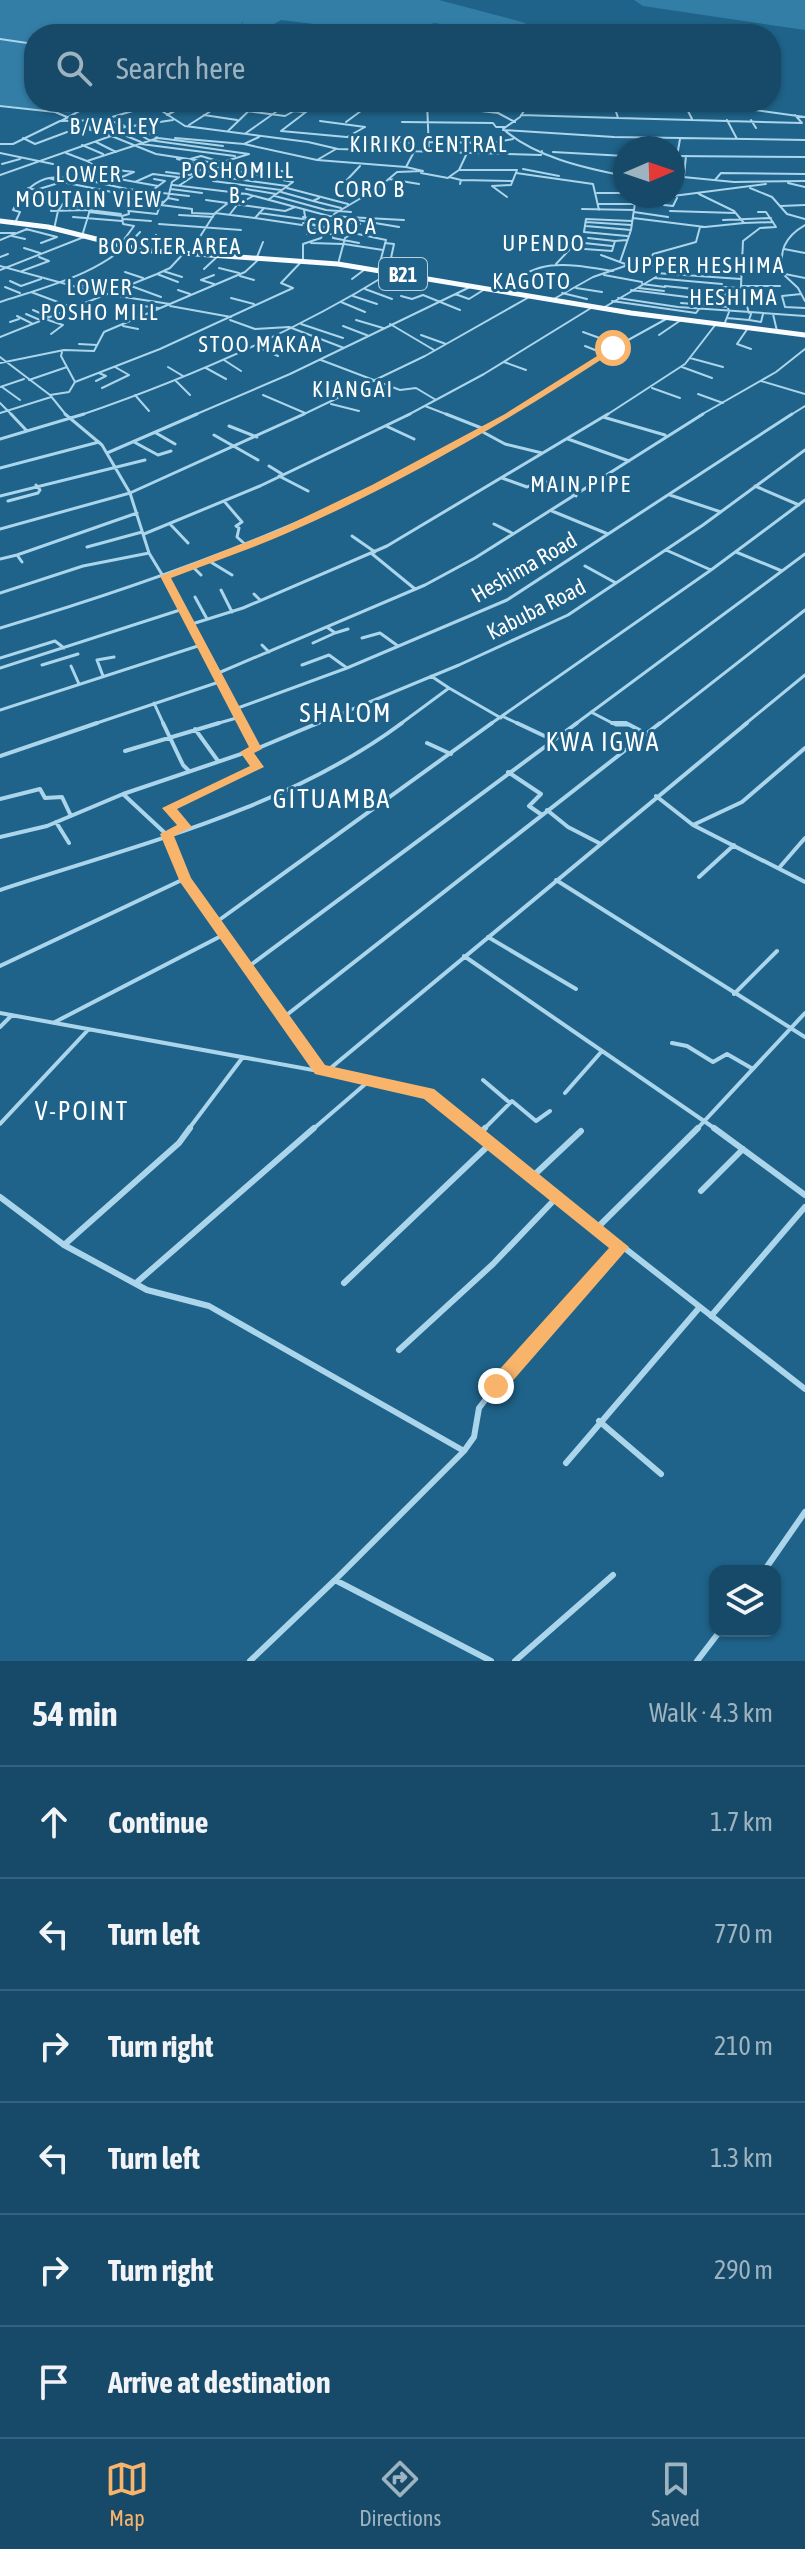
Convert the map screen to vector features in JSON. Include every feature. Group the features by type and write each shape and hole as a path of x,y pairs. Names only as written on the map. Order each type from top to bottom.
{"highway":[{"name":"B21","path":"0,221 36,225 140,250 338,264 592,307 803,333"}],"street":[{"path":"0,39 24,43"},
{"path":"0,106 24,109"},
{"path":"51,112 67,117"},
{"path":"0,144 13,144 77,112"},
{"path":"102,120 114,114 132,112"},
{"path":"162,112 186,126 338,149 613,155"},
{"path":"167,115 173,112"},
{"path":"186,126 209,112"},
{"path":"228,131 244,112"},
{"path":"252,112 285,116 292,112"},
{"path":"245,134 277,112"},
{"path":"272,137 305,112"},
{"path":"344,124 360,112"},
{"path":"428,112 429,151"},
{"path":"489,112 515,122"},
{"path":"503,130 524,112"},
{"path":"616,112 618,118"},
{"path":"688,112 692,119"},
{"path":"772,112 805,117"},
{"path":"204,115 237,120"},
{"path":"521,115 802,123 795,115"},
{"path":"90,120 90,130 100,131 174,120"},
{"path":"61,121 102,120 149,140 249,154"},
{"path":"100,131 102,120"},
{"path":"727,120 737,139"},
{"path":"751,120 756,128"},
{"path":"320,121 365,127 345,138"},
{"path":"402,122 493,123 496,127 508,126"},
{"path":"136,127 158,138"},
{"path":"110,129 143,143"},
{"path":"503,130 636,136"},
{"path":"503,130 513,139 542,152 613,173"},
{"path":"100,131 194,164 293,182 269,200 255,218"},
{"path":"281,131 412,143 415,150"},
{"path":"23,138 35,144 67,132"},
{"path":"454,135 454,141"},
{"path":"0,175 111,136"},
{"path":"173,139 178,136 244,144 317,160 423,170 419,173"},
{"path":"244,144 261,136"},
{"path":"87,161 158,138 223,146"},
{"path":"685,138 805,140"},
{"path":"428,142 492,143 513,139"},
{"path":"352,149 358,140"},
{"path":"94,142 116,152"},
{"path":"82,145 105,155"},
{"path":"137,145 240,157"},
{"path":"133,183 153,174 192,174 265,148"},
{"path":"317,160 338,149"},
{"path":"406,167 415,150"},
{"path":"63,152 105,172 98,176"},
{"path":"0,153 53,164"},
{"path":"450,178 459,170 467,153"},
{"path":"190,159 201,156 220,162"},
{"path":"685,166 686,156 805,157"},
{"path":"174,157 260,170"},
{"path":"2,164 22,158"},
{"path":"369,165 375,159"},
{"path":"129,211 157,214 172,185 198,160"},
{"path":"361,164 345,182 376,189"},
{"path":"97,169 106,167 134,172 115,180"},
{"path":"207,175 209,167"},
{"path":"209,167 240,178 268,168 286,172"},
{"path":"516,171 543,168"},
{"path":"523,169 559,176"},
{"path":"459,170 516,171 593,184 601,210 599,218"},
{"path":"507,197 492,186 510,185 516,171"},
{"path":"166,172 181,175"},
{"path":"331,216 398,172 461,182 512,181"},
{"path":"715,180 721,173 805,174"},
{"path":"49,178 57,174 70,179"},
{"path":"39,189 91,174 158,186"},
{"path":"797,174 803,181"},
{"path":"180,185 196,175 256,180 356,207 346,216"},
{"path":"0,337 163,271 186,254 227,203 263,176"},
{"path":"685,176 715,180 803,181"},
{"path":"15,223 20,212 13,210 20,195 28,188 40,182 44,177 132,196 127,205 129,214 122,218 89,211 50,210 56,195 28,188"},
{"path":"77,178 178,200"},
{"path":"154,179 202,193"},
{"path":"389,179 419,184"},
{"path":"150,192 165,181"},
{"path":"213,181 281,191 342,210"},
{"path":"40,182 55,186"},
{"path":"685,195 782,182 805,187"},
{"path":"113,193 141,184"},
{"path":"172,185 242,193 331,216 399,227"},
{"path":"749,187 772,197 787,214 805,219"},
{"path":"246,189 351,212"},
{"path":"230,215 237,205 266,193"},
{"path":"597,193 613,193"},
{"path":"699,194 736,213 744,223 793,231"},
{"path":"168,196 189,196"},
{"path":"313,201 321,197"},
{"path":"54,229 58,211 67,198"},
{"path":"74,210 80,203 95,198"},
{"path":"130,198 215,215"},
{"path":"206,200 289,211 317,228"},
{"path":"276,210 283,204"},
{"path":"598,204 613,204"},
{"path":"127,205 162,205"},
{"path":"781,206 805,205"},
{"path":"244,217 254,207"},
{"path":"289,211 295,207"},
{"path":"665,222 671,208"},
{"path":"582,209 634,211 668,217"},
{"path":"303,219 304,210"},
{"path":"618,210 618,220"},
{"path":"7,268 83,237 89,211"},
{"path":"620,262 634,211"},
{"path":"670,211 736,213"},
{"path":"758,212 766,212 780,229"},
{"path":"259,213 360,224"},
{"path":"179,215 303,219 351,234 386,240 378,270"},
{"path":"73,217 151,221"},
{"path":"341,217 404,220"},
{"path":"627,238 586,232 588,217 700,226 772,220"},
{"path":"119,246 135,226 123,224 122,218"},
{"path":"723,220 772,220"},
{"path":"586,224 632,221"},
{"path":"159,224 241,230"},
{"path":"586,224 631,230"},
{"path":"0,240 36,225"},
{"path":"805,225 793,231 783,242 783,274 802,292 805,301"},
{"path":"647,265 653,254 696,242 700,226"},
{"path":"749,320 741,287 743,241 761,227"},
{"path":"334,229 317,228 307,234 324,233 344,243 383,250"},
{"path":"0,413 69,392 75,382 230,318 293,288 281,283 303,260 301,248 305,243 321,238 327,228"},
{"path":"26,229 57,237 41,243"},
{"path":"0,302 103,262 127,248 140,232"},
{"path":"0,233 17,233"},
{"path":"338,264 344,243 351,234"},
{"path":"140,250 156,235"},
{"path":"10,236 25,239"},
{"path":"171,253 182,238"},
{"path":"588,238 615,241 627,238"},
{"path":"159,252 170,239"},
{"path":"556,264 571,248 613,251 615,241"},
{"path":"2,361 64,350 92,352 102,334 239,274 258,257 263,242"},
{"path":"305,243 359,243"},
{"path":"0,439 71,421 206,368 301,324 365,289 389,272 394,244 385,243"},
{"path":"584,243 612,246"},
{"path":"24,248 43,254"},
{"path":"783,249 805,253"},
{"path":"0,257 8,254"},
{"path":"204,269 219,255"},
{"path":"601,255 628,265 659,266 656,273 659,276"},
{"path":"20,272 49,261 37,256"},
{"path":"703,257 742,259"},
{"path":"503,291 527,269 556,264 613,271"},
{"path":"552,300 600,275 628,265"},
{"path":"0,268 77,289 230,318 255,329 267,324 295,327 344,348"},
{"path":"219,268 254,280"},
{"path":"352,279 366,268"},
{"path":"163,271 182,277"},
{"path":"125,272 146,279"},
{"path":"603,308 659,276 682,273 741,279"},
{"path":"157,274 178,282"},
{"path":"783,274 805,278"},
{"path":"214,275 201,280 216,285"},
{"path":"600,275 644,283 681,303 700,309 745,302"},
{"path":"723,277 728,305 725,321 761,322 763,314"},
{"path":"654,278 723,286 780,286"},
{"path":"10,281 21,286 44,279"},
{"path":"112,279 161,297"},
{"path":"654,303 667,281"},
{"path":"77,282 86,284 77,289"},
{"path":"95,285 114,292"},
{"path":"107,453 321,360 472,286"},
{"path":"5,287 23,294"},
{"path":"574,287 602,292"},
{"path":"637,287 663,291"},
{"path":"455,294 469,299 486,288"},
{"path":"365,289 392,299"},
{"path":"178,290 193,295"},
{"path":"631,290 742,294"},
{"path":"131,298 144,291"},
{"path":"30,292 74,308"},
{"path":"802,292 782,296 785,307 805,308"},
{"path":"562,293 587,299"},
{"path":"401,296 412,299 423,295 460,310"},
{"path":"353,296 377,304"},
{"path":"0,529 130,493 236,447 374,382 532,296"},
{"path":"231,298 257,305"},
{"path":"618,298 662,307 681,303 728,305 750,314 805,316"},
{"path":"612,301 696,313 700,309"},
{"path":"341,302 365,312"},
{"path":"134,305 161,309"},
{"path":"87,547 170,524 386,426 504,362 592,307"},
{"path":"656,316 662,307"},
{"path":"42,308 57,315"},
{"path":"33,310 46,319"},
{"path":"26,314 63,325 51,334"},
{"path":"773,314 777,332"},
{"path":"10,322 19,317 33,324"},
{"path":"0,628 209,561 376,487 541,396 619,345 668,318"},
{"path":"356,320 383,328"},
{"path":"659,335 681,320"},
{"path":"301,324 343,338"},
{"path":"390,324 434,350"},
{"path":"192,624 232,612 373,553 652,388 682,367 716,324"},
{"path":"121,325 138,329"},
{"path":"343,326 369,336"},
{"path":"0,328 11,333"},
{"path":"748,328 737,344 751,349"},
{"path":"583,332 619,345"},
{"path":"421,335 446,344"},
{"path":"79,344 97,345"},
{"path":"256,346 278,356"},
{"path":"585,346 605,354"},
{"path":"216,674 415,589 475,558 667,435 760,381 805,349"},
{"path":"64,350 60,355 75,382"},
{"path":"690,358 723,367"},
{"path":"224,360 241,371"},
{"path":"321,360 404,391 416,388 436,400"},
{"path":"2,361 50,396 71,421 99,442 107,453 130,493 149,553 192,624 256,749"},
{"path":"504,362 526,370"},
{"path":"0,386 67,367"},
{"path":"102,388 129,375 115,367"},
{"path":"168,367 183,376"},
{"path":"682,367 712,378"},
{"path":"206,368 226,379"},
{"path":"96,381 106,376 99,373"},
{"path":"175,380 190,395"},
{"path":"760,381 805,394"},
{"path":"0,386 20,400"},
{"path":"652,388 680,398"},
{"path":"698,394 723,403"},
{"path":"135,395 149,411"},
{"path":"263,395 307,414"},
{"path":"0,403 27,431"},
{"path":"329,404 359,411"},
{"path":"425,406 482,430 505,444 543,454"},
{"name":"Heshima Road","path":"235,709 347,668 507,600 805,406"},
{"path":"603,417 622,425 667,435"},
{"path":"229,426 257,437"},
{"path":"386,426 414,439"},
{"path":"156,433 175,444"},
{"path":"214,435 258,460"},
{"path":"568,439 629,461"},
{"path":"0,468 99,442"},
{"path":"134,442 159,456 171,451"},
{"name":"Kabuba Road","path":"0,837 56,822 123,794 256,749 558,619 666,550 805,450"},
{"path":"0,496 145,460"},
{"path":"269,466 308,491"},
{"path":"502,478 527,487 542,480 576,496"},
{"path":"8,501 39,491 36,485"},
{"path":"755,486 799,505"},
{"path":"17,490 26,496"},
{"path":"670,495 721,512"},
{"path":"215,923 805,500"},
{"path":"224,501 242,522 236,526 239,528 237,537 247,546"},
{"path":"552,511 608,534"},
{"path":"0,559 95,530 137,513"},
{"path":"170,524 188,543"},
{"path":"494,524 512,533"},
{"path":"352,536 415,589"},
{"path":"666,550 711,570"},
{"path":"736,552 782,571"},
{"path":"0,593 83,566 149,553"},
{"path":"247,967 805,554"},
{"path":"17,555 22,562"},
{"path":"209,561 232,575"},
{"path":"585,566 616,583"},
{"path":"193,567 201,575"},
{"path":"221,590 232,612"},
{"path":"254,594 260,600"},
{"path":"195,597 207,619"},
{"path":"0,668 183,609"},
{"path":"283,1017 805,610"},
{"path":"327,627 335,633"},
{"path":"313,643 348,629"},
{"path":"362,638 380,633 398,646"},
{"path":"0,658 55,641 65,648"},
{"path":"0,710 201,645"},
{"path":"262,645 269,652"},
{"path":"52,652 56,661"},
{"path":"42,665 78,654"},
{"path":"302,665 329,655 347,668"},
{"path":"103,676 97,660 114,657"},
{"path":"71,666 79,684"},
{"path":"324,1070 805,675"},
{"path":"431,676 502,717 553,740"},
{"path":"0,756 219,682"},
{"path":"0,890 223,816 328,772 449,688"},
{"path":"154,703 189,771"},
{"path":"591,712 616,725 626,723 645,733"},
{"path":"125,751 240,717"},
{"path":"195,729 218,761"},
{"path":"427,743 451,754"},
{"path":"693,825 742,802 805,748"},
{"path":"186,827 169,808 258,767 246,752"},
{"path":"508,772 541,794 529,806 542,815"},
{"path":"0,799 40,789 45,798 62,797 71,816"},
{"path":"123,794 166,834 184,879 324,1070"},
{"path":"656,796 693,825 805,882"},
{"path":"547,810 568,827 600,844"},
{"path":"56,822 69,843"},
{"path":"779,868 805,838"},
{"path":"699,877 734,845"},
{"path":"0,966 184,879"},
{"path":"556,880 805,1037"},
{"path":"53,1023 223,935"},
{"path":"488,937 576,989"},
{"path":"734,994 777,951"},
{"path":"464,956 805,1195"},
{"path":"0,1013 87,1031 324,1070 428,1094 805,1389"},
{"path":"597,1228 705,1122 805,1013"},
{"path":"0,1027 12,1015"},
{"path":"0,1124 87,1031"},
{"path":"672,1043 687,1046 713,1062 727,1054 753,1069"},
{"path":"565,1093 602,1051"},
{"path":"64,1245 179,1143 243,1057"},
{"path":"135,1284 370,1080"},
{"path":"483,1080 536,1121 550,1111"},
{"path":"479,1134 510,1103"},
{"path":"532,1177 581,1131"},
{"path":"344,1283 490,1144"},
{"path":"701,1191 743,1149"},
{"path":"0,1197 64,1245 135,1284 209,1306 464,1451"},
{"path":"399,1350 493,1264 557,1197"},
{"path":"711,1316 805,1207"},
{"path":"250,1661 464,1451 474,1437 479,1408 519,1357 537,1343 620,1247"},
{"path":"566,1463 699,1308"},
{"path":"599,1421 661,1474"},
{"path":"768,1565 805,1512"},
{"path":"515,1661 613,1575"},
{"path":"335,1580 491,1661"},
{"path":"697,1661 715,1637"}],"shaded area":[{"path":"0,0 439,0 526,23 313,24 281,20 274,24 242,24 244,20 241,24 24,24 24,108 0,105"},
{"path":"634,0 805,0 805,30 781,24 643,6"}],"district":[{"name":"B/VALLEY","path":"115,126"},
{"name":"KIRIKO CENTRAL","path":"429,144"},
{"name":"POSHOMILL B.","path":"238,182"},
{"name":"LOWER MOUTAIN VIEW","path":"89,186"},
{"name":"CORO B","path":"370,189"},
{"name":"CORO A","path":"342,226"},
{"name":"UPENDO","path":"544,243"},
{"name":"BOOSTER AREA","path":"170,246"},
{"name":"UPPER HESHIMA","path":"706,265"},
{"name":"KAGOTO","path":"532,281"},
{"name":"HESHIMA","path":"734,297"},
{"name":"LOWER POSHO MILL","path":"100,300"},
{"name":"STOO MAKAA","path":"261,344"},
{"name":"KIANGAI","path":"353,389"},
{"name":"MAIN PIPE","path":"581,484"},
{"name":"SHALOM","path":"346,713"},
{"name":"KWA IGWA","path":"603,742"},
{"name":"GITUAMBA","path":"332,799"},
{"name":"V-POINT","path":"82,1111"}],"route":[{"path":"496,1386 620,1247 428,1094 417,1089 320,1070 319,1064 184,879 166,834 186,827 169,808 258,767 246,752 256,749 165,576 282,532 376,487 508,416 613,348"}]}
